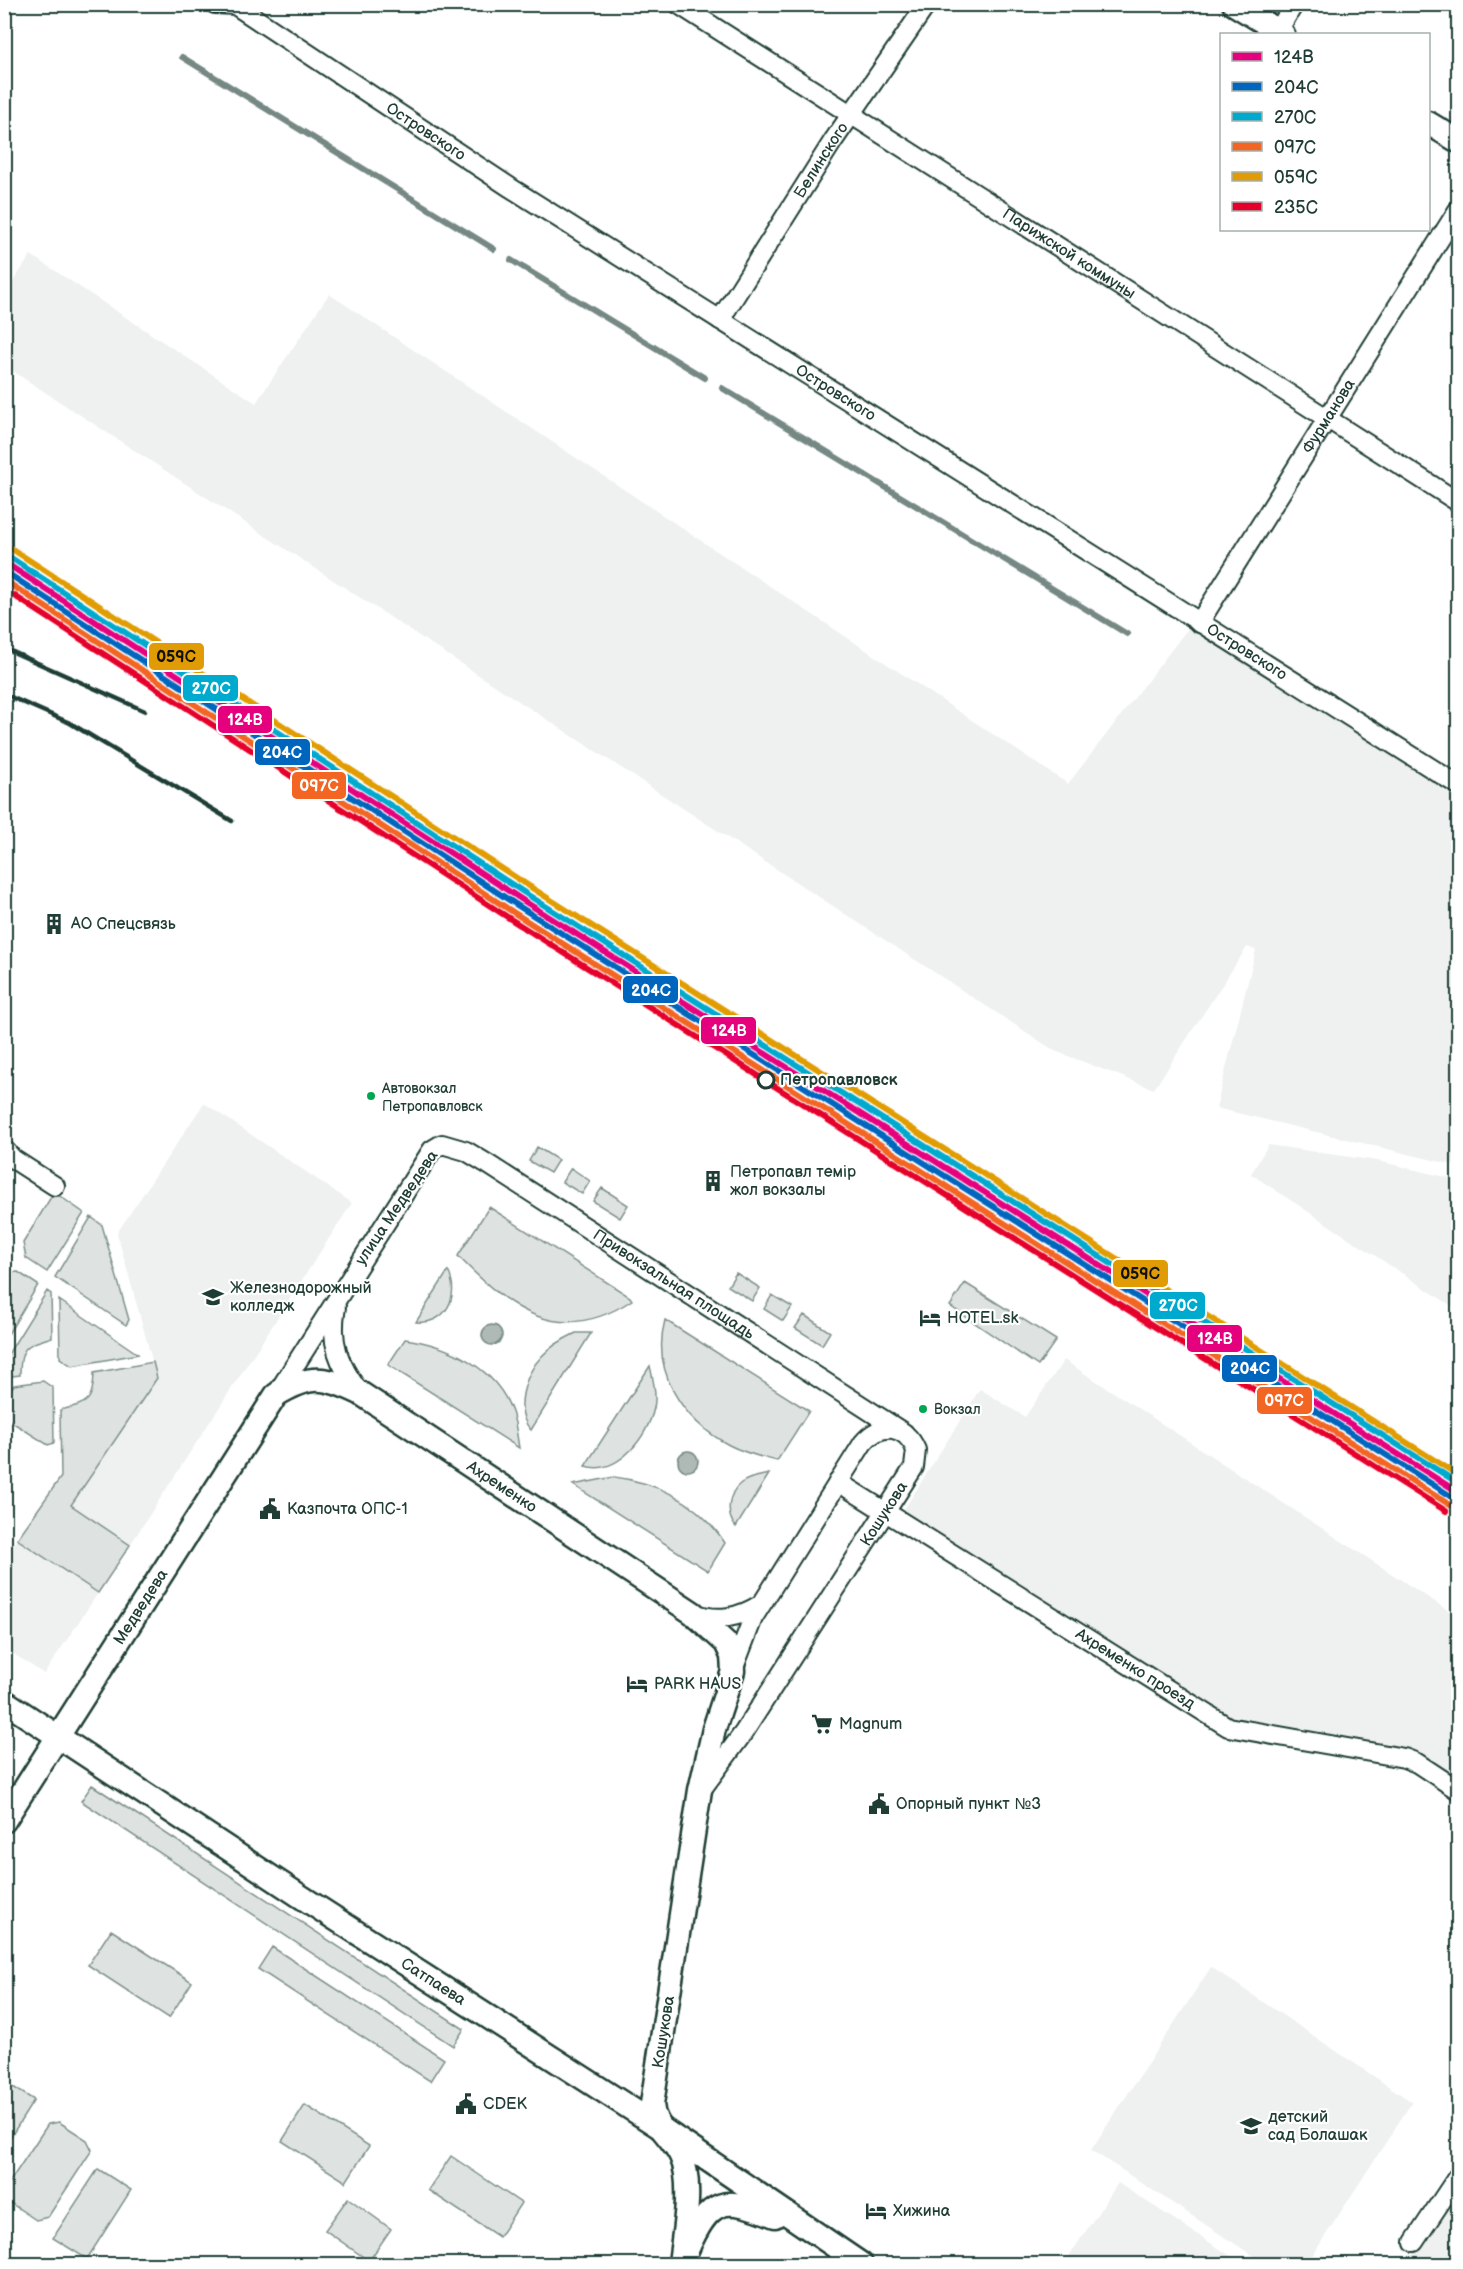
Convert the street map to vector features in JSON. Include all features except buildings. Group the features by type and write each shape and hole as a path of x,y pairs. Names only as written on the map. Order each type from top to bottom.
{"street":[{"name":"Островского","path":"215,4 235,5 511,188 1458,785"},
{"name":"Парижской коммуны","path":"678,4 1458,502"},
{"name":"Белинского","path":"720,320 852,114 927,4"},
{"path":"1234,4 1281,33 1294,4"},
{"path":"1430,124 1458,141"},
{"name":"Фурманова","path":"1199,623 1458,210"},
{"name":"улица Медведева","path":"276,1395 432,1150 442,1144"},
{"name":"Привокзальная площадь","path":"442,1144 459,1149 486,1163 904,1433"},
{"path":"4,1149 13,1159 55,1186"},
{"path":"338,1298 333,1323 335,1353 345,1373 360,1393"},
{"name":"Ахременко","path":"276,1395 292,1385 318,1378 332,1380 360,1393 693,1613 718,1633 730,1651 733,1671"},
{"name":"Медведева","path":"4,1821 276,1395"},
{"path":"733,1671 746,1633 762,1603 871,1434 890,1428 904,1433"},
{"name":"Кошукова","path":"700,1790 744,1732 916,1461 916,1450 904,1433"},
{"name":"Ахременко проезд","path":"838,1482 1228,1727 1404,1758 1417,1763 1458,1790"},
{"path":"693,1613 725,1618 745,1613 762,1603"},
{"name":"Кошукова","path":"680,2265 685,2209 682,2158 658,2126 652,2104 700,1790 714,1729 733,1671"},
{"name":"Сатпаева","path":"4,1701 338,1921 658,2126 861,2265"},
{"path":"685,2209 693,2186 704,2175 720,2174 737,2179"},
{"path":"1414,2242 1458,2176"},
{"path":"680,2265 702,2220 720,2205 749,2206 808,2230"}],"shaded area":[{"path":"31,255 256,403 329,294 1068,784 1189,627 1458,797 1458,1166 1216,1108 1256,950 1247,947 1154,1089 1055,1051 5,366 4,295"},
{"name":"Железнодорожный колледж","path":"204,1103 352,1203 130,1545 71,1505 157,1378 117,1233"},
{"path":"1268,1145 1378,1161 1458,1180 1458,1310 1251,1174"},
{"path":"537,1147 558,1160 550,1173 529,1161"},
{"path":"571,1168 590,1181 582,1194 562,1182"},
{"path":"602,1188 628,1205 620,1218 593,1201"},
{"path":"54,1192 84,1213 47,1272 26,1258 23,1243"},
{"path":"489,1207 632,1300 606,1314 582,1321 559,1321 538,1316 517,1306 497,1292 458,1256"},
{"path":"91,1217 102,1225 129,1320 126,1325 55,1277"},
{"path":"448,1271 453,1290 448,1307 435,1319 416,1322"},
{"path":"18,1272 38,1285 5,1339 5,1273"},
{"path":"736,1273 760,1288 752,1301 728,1286"},
{"path":"965,1283 1056,1340 1038,1366 950,1306"},
{"path":"47,1291 51,1294 52,1337 26,1348 21,1358 20,1375 5,1377 5,1359"},
{"path":"772,1295 792,1307 783,1321 764,1309"},
{"path":"59,1300 138,1354 72,1366 60,1358"},
{"path":"804,1315 830,1332 822,1345 795,1328"},
{"path":"665,1320 809,1411 777,1461 747,1453 729,1445 712,1435 684,1408 674,1393 662,1358"},
{"path":"488,1325 496,1325 502,1331 502,1339 496,1345 488,1345 482,1339 482,1331"},
{"path":"576,1333 591,1333 531,1430 523,1413 522,1403 530,1373 549,1349"},
{"path":"405,1339 454,1353 469,1361 495,1382 505,1396 513,1416 519,1448 388,1365"},
{"path":"1064,1360 1458,1617 1458,1778 1418,1751 1228,1715 903,1511 980,1389 1025,1417"},
{"path":"153,1362 157,1378 71,1505 130,1545 98,1593 17,1539 61,1477 60,1410 87,1400 92,1390 94,1373"},
{"path":"650,1366 655,1403 651,1419 638,1441 630,1451 609,1465 597,1468 585,1466"},
{"path":"43,1381 53,1388 54,1443 48,1445 7,1419 5,1396 14,1385"},
{"path":"684,1451 692,1451 698,1457 698,1465 692,1471 684,1471 678,1465 678,1457"},
{"path":"769,1474 736,1527 729,1510 733,1492 744,1481"},
{"path":"614,1477 648,1484 677,1497 691,1506 715,1529 725,1543 708,1571 573,1485"},
{"path":"17,1539 98,1593 44,1674 5,1648 5,1558"},
{"path":"92,1785 464,2029 453,2046 81,1801"},
{"path":"111,1930 192,1982 169,2018 88,1965"},
{"path":"272,1947 444,2059 430,2081 258,1969"},
{"name":"детский сад Болашак","path":"1211,1967 1412,2102 1307,2264 1266,2264 1091,2150"},
{"path":"4,2083 34,2100 5,2146"},
{"path":"305,2105 369,2146 346,2182 282,2141"},
{"path":"59,2122 87,2140 92,2150 48,2217 36,2220 6,2200 5,2189 48,2124"},
{"path":"451,2156 521,2203 499,2237 428,2190"},
{"path":"98,2169 131,2190 87,2259 53,2238"},
{"path":"1118,2183 1243,2264 1064,2264"},
{"path":"1458,2188 1458,2264 1415,2264 1409,2260"},
{"path":"348,2198 391,2229 369,2261 325,2230"}],"waterway":[{"path":"182,57 494,249"},
{"path":"511,260 705,378"},
{"path":"722,388 1127,634"}],"railway":[{"path":"4,579 1458,1509"},
{"path":"4,648 145,711"},
{"path":"4,694 70,723 232,821"}],"transit line":[{"name":"059С","path":"12,549 532,888 1458,1475"},
{"name":"270С","path":"8,556 528,895 1458,1483"},
{"name":"124В","path":"4,562 524,901 1458,1492"},
{"name":"204С","path":"4,571 520,907 1454,1498"},
{"name":"097С","path":"4,580 516,914 1450,1505"},
{"name":"235С","path":"4,589 512,920 1446,1511"}],"place":[{"name":"АО Спецсвязь","path":"54,924"},
{"name":"Петропавловск","path":"766,1080"},
{"name":"Автовокзал Петропавловск","path":"371,1096"},
{"name":"Петропавл темір жол вокзалы","path":"713,1181"},
{"name":"Железнодорожный колледж","path":"213,1297"},
{"name":"HOTEL.sk","path":"930,1318"},
{"name":"Вокзал","path":"923,1409"},
{"name":"Казпочта ОПС-1","path":"270,1509"},
{"name":"PARK HAUS","path":"637,1684"},
{"name":"Magnum","path":"822,1724"},
{"name":"Опорный пункт №3","path":"879,1804"},
{"name":"CDEK","path":"466,2104"},
{"name":"детский сад Болашак","path":"1251,2126"},
{"name":"Хижина","path":"876,2211"}]}
